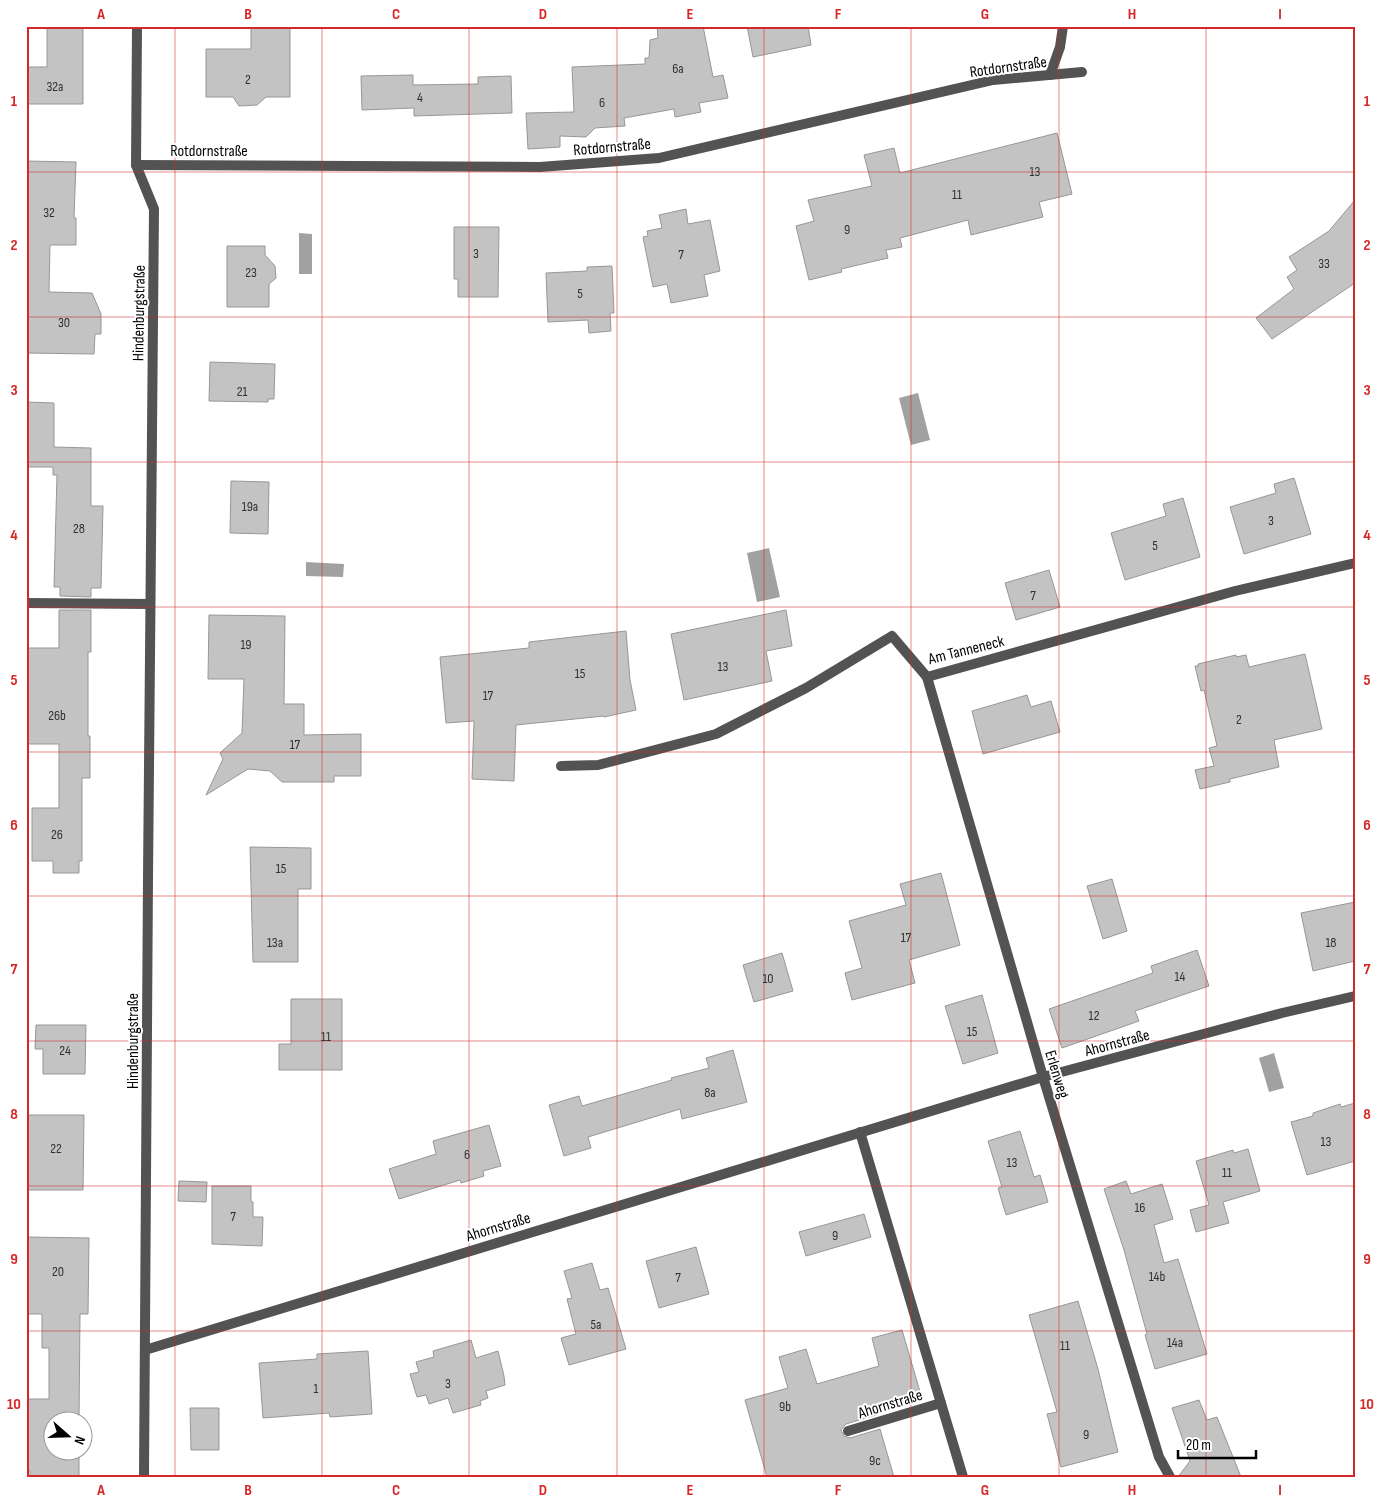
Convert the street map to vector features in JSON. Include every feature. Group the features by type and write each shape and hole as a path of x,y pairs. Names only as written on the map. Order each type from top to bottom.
{"street":[{"name":"Hindenburgstraße","path":"137,26 136,165 154,209 144,1477"},
{"path":"1050,75 1060,47 1063,26"},
{"name":"Rotdornstraße","path":"136,165 540,167 659,158 993,80 1082,72"},
{"name":"Am Tanneneck","path":"561,766 598,765 716,734 806,688 892,636 926,677 1235,590 1355,563"},
{"path":"26,603 150,604"},
{"name":"Erlenweg","path":"926,677 1043,1077 1159,1457 1170,1477"},
{"name":"Ahornstraße","path":"145,1350 1043,1077 1282,1013 1355,996"},
{"name":"Ahornstraße","path":"860,1132 963,1477"},
{"name":"Ahornstraße","path":"848,1431 941,1403"}],"shaded area":[{"path":"299,233 312,234 312,274 299,274"},
{"path":"918,393 930,440 911,445 899,398"},
{"path":"769,548 780,597 757,602 747,553"},
{"path":"306,562 344,564 343,577 306,576"},
{"path":"1274,1053 1284,1088 1269,1092 1259,1058"}],"building":[{"path":"251,26 290,26 290,97 266,97 257,105 239,106 233,97 206,97 206,49 251,49"},
{"path":"657,26 703,26 713,77 723,75 728,98 699,103 701,112 675,117 674,109 624,118 625,126 595,128 586,137 560,136 560,147 528,149 526,113 574,112 572,67 645,64 645,58 649,58 650,40 658,38"},
{"path":"747,26 808,26 811,45 753,57"},
{"path":"47,28 83,28 83,104 26,104 26,67 47,67"},
{"path":"413,75 413,85 478,84 478,77 511,76 512,113 414,116 414,108 362,110 361,76"},
{"path":"1057,133 1072,194 1039,202 1043,217 971,235 968,220 900,238 902,247 886,250 888,258 841,269 842,272 809,280 796,226 814,221 808,200 872,186 864,155 894,148 900,173"},
{"path":"26,161 76,162 74,218 76,218 76,245 50,245 49,292 92,293 101,314 101,334 95,334 94,354 26,353"},
{"path":"1355,200 1355,283 1272,339 1256,318 1294,289 1287,277 1297,270 1289,257 1329,231"},
{"path":"686,209 688,224 710,220 720,271 704,275 708,296 671,303 667,284 653,287 643,237 648,236 647,231 662,228 659,215"},
{"path":"454,227 499,227 498,297 458,297 458,279 454,279"},
{"path":"227,246 265,246 265,255 275,266 276,278 269,284 269,307 227,307"},
{"path":"612,266 614,313 610,313 611,331 589,333 588,320 548,322 546,273 587,271 587,267"},
{"path":"210,362 275,364 274,399 268,399 268,402 209,401"},
{"path":"26,402 54,403 54,447 91,448 91,506 103,506 101,588 91,588 91,597 60,596 60,587 54,587 57,475 53,475 53,467 26,467"},
{"path":"1294,478 1311,534 1244,554 1230,507 1276,493 1274,484"},
{"path":"231,481 269,482 268,534 230,533"},
{"path":"1183,498 1200,557 1125,580 1111,533 1166,516 1163,504"},
{"path":"1049,570 1060,607 1016,620 1005,583"},
{"path":"59,610 91,610 91,652 88,652 90,778 82,778 82,861 79,861 79,873 53,873 53,861 32,861 32,808 59,808 59,744 26,744 26,648 59,648"},
{"path":"786,610 792,646 766,651 772,681 684,700 671,634"},
{"path":"209,615 285,616 284,704 304,704 304,735 361,734 361,776 334,776 334,782 282,782 270,771 248,769 206,795 223,759 220,753 242,733 244,679 208,679"},
{"path":"626,631 630,680 636,710 604,717 516,725 514,781 472,779 474,721 446,723 440,657 529,648 529,642"},
{"path":"1305,654 1322,729 1274,740 1279,767 1230,779 1230,782 1200,789 1195,770 1214,766 1209,748 1217,746 1204,690 1201,691 1195,666 1236,655 1236,657 1246,655 1249,667"},
{"path":"1027,695 1031,707 1051,701 1060,732 983,754 972,711"},
{"path":"250,847 311,848 311,889 298,889 298,962 253,962"},
{"path":"941,873 960,945 909,960 915,983 852,1000 845,973 862,968 849,921 906,905 900,884"},
{"path":"1112,879 1127,931 1103,939 1087,886"},
{"path":"1355,902 1355,961 1313,971 1301,913"},
{"path":"1197,950 1209,986 1135,1011 1139,1021 1062,1048 1049,1009 1153,973 1151,966"},
{"path":"782,953 793,991 754,1002 743,965"},
{"path":"982,995 998,1053 963,1064 945,1006"},
{"path":"291,999 342,999 342,1070 279,1070 279,1044 291,1044"},
{"path":"36,1025 86,1025 85,1074 43,1074 43,1049 35,1049"},
{"path":"733,1050 747,1102 682,1119 680,1109 588,1137 591,1148 564,1156 549,1105 579,1096 582,1106 672,1080 671,1078 709,1068 706,1058"},
{"path":"1355,1103 1355,1161 1307,1175 1291,1122 1313,1116 1313,1113 1340,1104 1341,1107"},
{"path":"26,1115 84,1115 83,1190 28,1190"},
{"path":"489,1125 501,1166 483,1171 484,1176 461,1183 460,1180 399,1199 389,1169 436,1154 433,1141"},
{"path":"1020,1131 1034,1177 1040,1175 1048,1202 1006,1215 998,1188 1002,1187 988,1141"},
{"path":"1248,1149 1260,1191 1223,1202 1229,1223 1196,1232 1190,1210 1209,1205 1196,1161 1233,1150 1234,1153"},
{"path":"179,1181 207,1182 206,1202 178,1201"},
{"path":"1126,1181 1131,1194 1162,1184 1173,1219 1154,1225 1164,1263 1178,1259 1207,1354 1155,1369 1124,1250 1104,1189"},
{"path":"212,1186 251,1186 253,1217 263,1217 262,1246 212,1244"},
{"path":"864,1214 871,1237 806,1256 799,1232"},
{"path":"26,1237 89,1238 88,1314 80,1314 79,1410 42,1410 42,1460 79,1460 79,1477 30,1477 30,1471 26,1471 26,1399 49,1399 49,1348 42,1348 42,1314 26,1314"},
{"path":"696,1247 709,1294 659,1308 646,1261"},
{"path":"592,1263 600,1290 608,1288 626,1349 569,1365 561,1338 576,1334 567,1299 572,1298 564,1271"},
{"path":"1078,1301 1098,1369 1118,1452 1061,1467 1047,1414 1057,1412 1029,1315"},
{"path":"902,1330 921,1395 874,1408 876,1415 846,1424 841,1430 844,1436 850,1438 880,1429 894,1477 767,1477 745,1400 788,1388 779,1357 806,1349 817,1384 879,1366 872,1338"},
{"path":"471,1340 476,1358 498,1351 505,1385 486,1391 488,1398 480,1401 481,1405 453,1413 448,1398 429,1404 426,1395 417,1397 410,1374 419,1372 416,1362 434,1357 433,1351"},
{"path":"368,1351 372,1414 330,1417 329,1413 263,1418 259,1363 317,1359 317,1354"},
{"path":"1199,1400 1207,1420 1217,1417 1241,1477 1178,1477 1190,1461 1172,1408"},
{"path":"190,1408 219,1408 219,1450 191,1450"}]}
